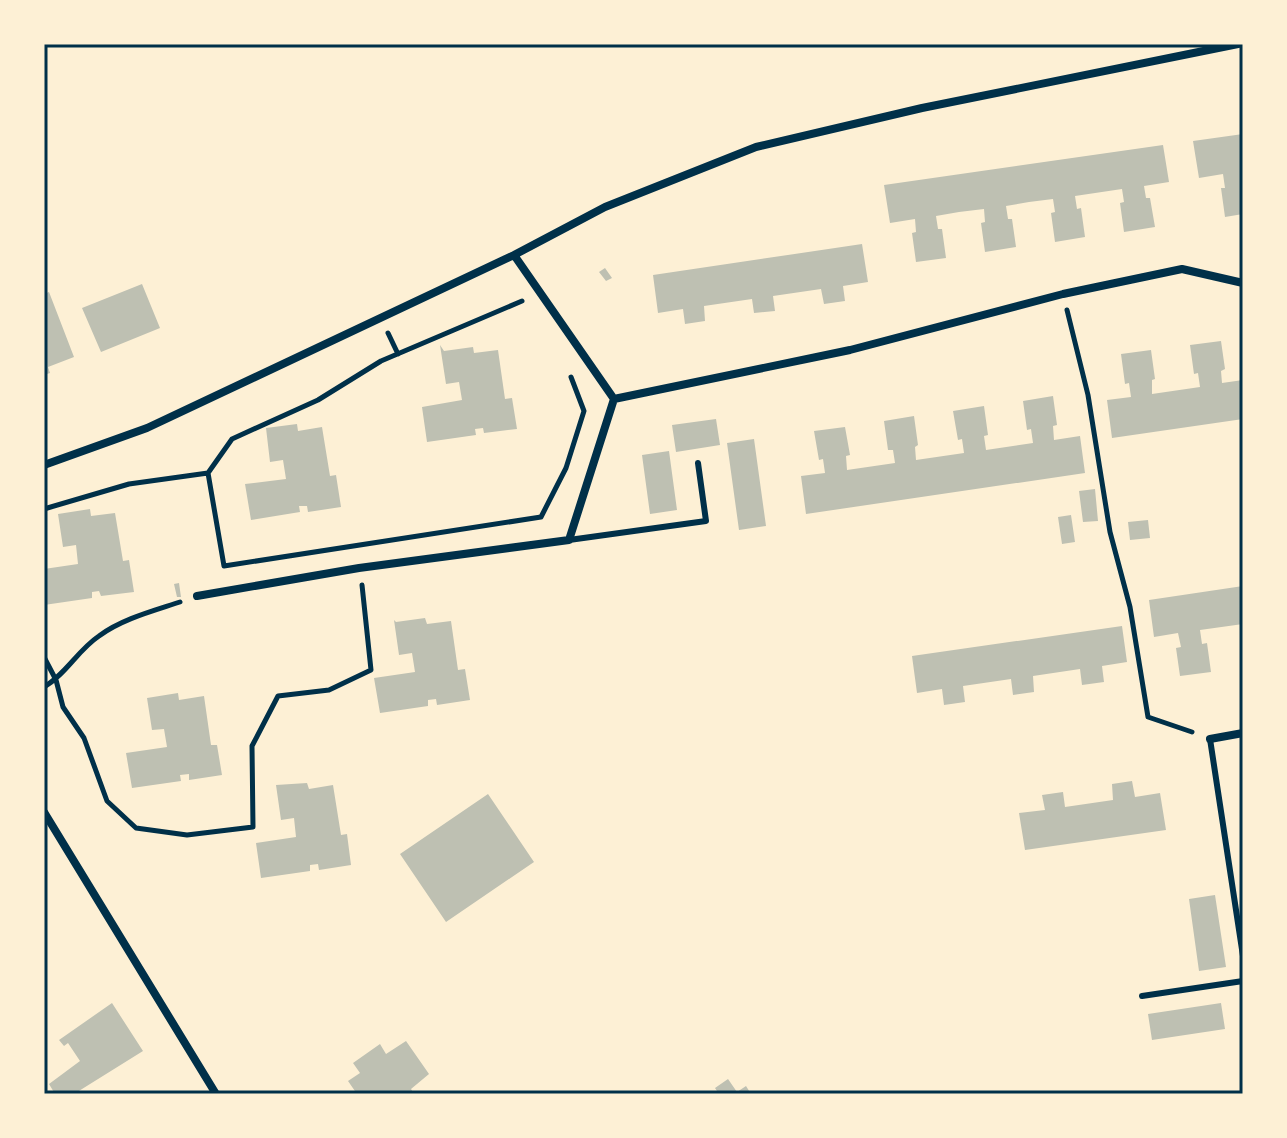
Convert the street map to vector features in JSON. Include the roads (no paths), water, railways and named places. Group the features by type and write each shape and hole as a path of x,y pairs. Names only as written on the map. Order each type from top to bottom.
{"street":[{"path":"44,465 147,428 514,255 605,207 756,147 922,108 1238,44"},
{"path":"514,255 614,399"},
{"path":"614,399 850,350 1063,294 1182,269 1243,283"},
{"path":"197,596 359,568 569,540 614,399"},
{"path":"1210,739 1243,733"},
{"path":"44,812 216,1094"}],"lane":[{"path":"569,540 706,521 698,463"},
{"path":"1210,739 1243,956"},
{"path":"1142,996 1243,981"}]}
